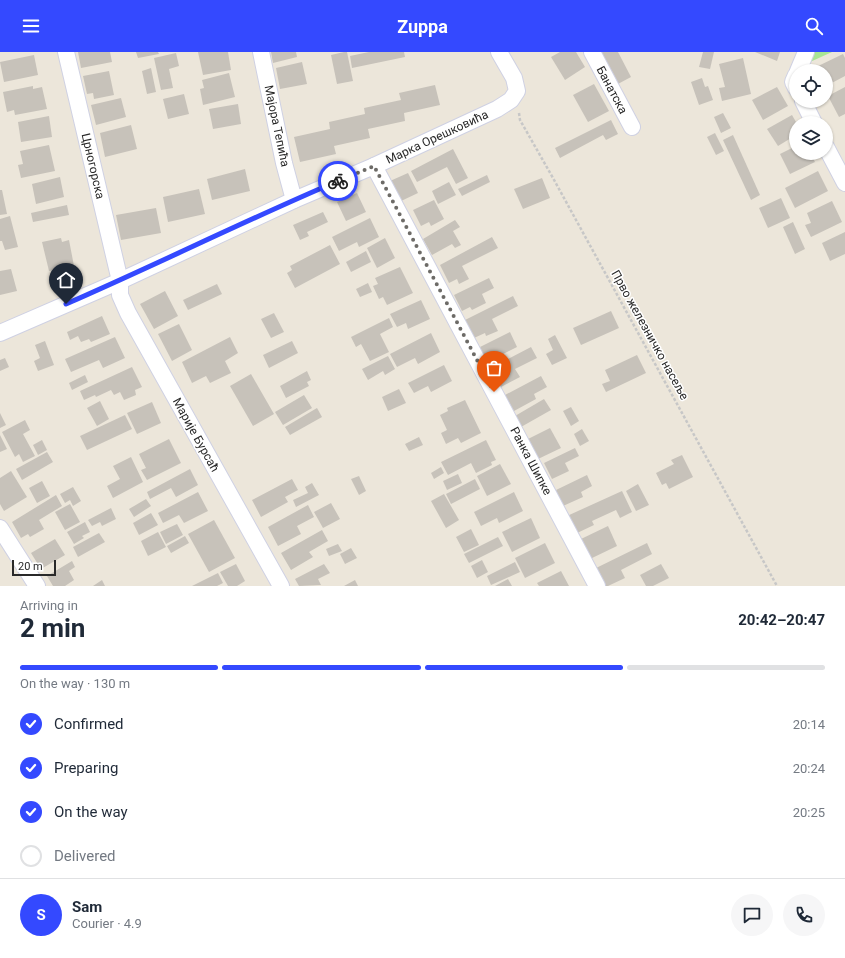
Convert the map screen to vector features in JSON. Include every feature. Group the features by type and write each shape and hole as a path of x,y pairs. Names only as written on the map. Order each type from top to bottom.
{"street":[{"name":"Црногорска","path":"66,52 120,280"},
{"name":"Мајора Тепића","path":"261,52 284,163 294,200"},
{"path":"499,52 514,78 517,90"},
{"name":"Банатска","path":"592,52 632,127"},
{"path":"801,64 806,52"},
{"name":"Марка Орешковића","path":"0,333 489,113 511,100 517,90"},
{"path":"833,160 845,183"},
{"name":"Ранка Шипке","path":"374,166 597,586"},
{"name":"Марије Бурсаћ","path":"120,280 120,295 128,313 281,586"},
{"path":"2,534 37,586"}],"path":[{"name":"Прво железничко насеље","path":"517,90 520,120 777,586"}],"green space":[{"path":"815,52 832,52 810,62"}],"building":[{"path":"78,52 110,52 112,62 81,68"},
{"path":"136,52 158,52 159,54 138,58"},
{"path":"198,52 228,52 231,70 203,75"},
{"path":"271,52 296,52 297,57 273,63"},
{"path":"347,52 353,81 337,84 331,55"},
{"path":"369,52 404,52 405,57 352,68 350,56"},
{"path":"560,52 576,52 585,67 565,80 551,57"},
{"path":"599,52 618,52 631,77 616,85"},
{"path":"703,52 714,52 710,69 699,67"},
{"path":"755,52 780,52 777,61"},
{"path":"176,53 179,66 169,69 173,88 161,90 154,58"},
{"path":"843,54 845,58 845,76 833,82 833,64 822,64"},
{"path":"34,55 38,75 4,82 0,62"},
{"path":"743,58 751,94 722,101 719,88 725,87 719,64"},
{"path":"302,62 307,84 280,89 276,68"},
{"path":"151,68 156,92 147,94 142,71"},
{"path":"109,71 114,95 94,99 93,93 87,94 83,76"},
{"path":"229,73 235,97 203,105 200,89 204,88 202,80"},
{"path":"702,78 705,87 708,86 713,100 699,105 691,82"},
{"path":"594,84 609,111 588,122 573,95"},
{"path":"435,85 440,105 404,113 405,121 368,129 370,138 334,146 336,154 300,162 294,137 330,129 329,122 365,114 364,108 401,100 399,93"},
{"path":"33,86 33,89 42,87 47,109 15,115 14,110 7,112 3,92"},
{"path":"777,87 788,106 763,120 752,100"},
{"path":"845,87 845,114 839,117 833,106 833,93"},
{"path":"184,94 189,114 168,119 163,99"},
{"path":"121,98 126,117 96,125 91,105"},
{"path":"238,104 241,124 213,129 209,109"},
{"path":"723,113 731,128 721,133 714,117"},
{"path":"49,116 52,137 21,142 18,122"},
{"path":"789,117 789,139 778,146 767,129"},
{"path":"611,120 618,134 606,140 603,135 560,158 555,148"},
{"path":"131,125 137,149 105,157 100,133"},
{"path":"715,133 724,151 716,155 707,137"},
{"path":"733,135 760,195 751,200 723,140"},
{"path":"49,145 55,171 21,178 18,165 23,164 20,151"},
{"path":"453,149 468,178 456,184 447,167 417,182 411,171"},
{"path":"789,150 789,160 814,160 815,162 790,174 780,154"},
{"path":"245,169 250,191 212,200 207,179"},
{"path":"818,171 828,191 795,208 785,188"},
{"path":"408,173 418,193 399,202 390,181"},
{"path":"487,175 490,182 462,196 458,189"},
{"path":"60,177 64,197 36,204 32,184"},
{"path":"542,178 550,198 523,209 514,189"},
{"path":"449,182 456,195 438,204 432,191"},
{"path":"199,189 205,214 168,222 163,197"},
{"path":"0,190 2,190 7,214 0,215"},
{"path":"357,193 366,212 346,221 337,202"},
{"path":"781,198 790,218 768,228 759,208"},
{"path":"434,200 444,219 431,226 429,222 421,226 413,210"},
{"path":"832,201 842,222 811,237 805,225 811,223 807,213"},
{"path":"67,205 69,215 33,222 31,213"},
{"path":"156,208 161,233 121,240 116,215"},
{"path":"323,212 328,222 307,232 309,236 300,240 293,225"},
{"path":"10,216 18,247 5,250 2,241 0,241 0,219"},
{"path":"370,218 379,237 359,247 357,242 339,251 332,237"},
{"path":"455,220 460,227 453,231 461,245 455,248 452,244 432,255 423,239"},
{"path":"793,222 805,249 795,254 783,227"},
{"path":"845,232 845,254 830,261 822,243"},
{"path":"492,237 498,248 462,266 469,279 459,284 457,279 449,283 440,265"},
{"path":"61,238 62,242 69,240 74,266 49,271 42,242"},
{"path":"385,238 395,258 377,268 367,248"},
{"path":"330,245 340,264 295,288 287,273 292,270 290,266"},
{"path":"366,251 371,262 351,272 346,262"},
{"path":"400,267 413,293 387,305 383,297 379,299 373,286 378,284 375,278"},
{"path":"11,269 17,291 0,295 0,271"},
{"path":"489,278 494,288 482,294 486,303 472,310 470,307 462,311 454,295"},
{"path":"368,283 372,292 360,297 356,289"},
{"path":"217,284 222,294 188,310 183,300"},
{"path":"165,291 178,316 154,329 140,304"},
{"path":"513,296 518,306 492,319 498,331 486,336 485,333 474,338 465,320"},
{"path":"421,300 430,319 408,329 406,323 397,327 390,314"},
{"path":"611,311 619,328 581,345 573,328"},
{"path":"274,313 284,332 271,338 261,319"},
{"path":"102,316 110,334 91,342 89,339 81,342 78,336 70,340 67,332"},
{"path":"389,318 393,327 380,334 389,352 370,361 361,344 356,347 351,337"},
{"path":"179,324 192,350 172,361 158,334"},
{"path":"510,332 517,347 487,362 480,347"},
{"path":"431,333 440,352 418,364 415,358 397,367 390,354"},
{"path":"555,335 567,358 552,365 546,354 553,350 548,339"},
{"path":"115,337 125,358 103,368 99,360 71,372 65,359"},
{"path":"230,337 238,353 225,361 231,373 210,383 206,376 192,383 182,362"},
{"path":"45,341 54,365 38,371 34,361 40,358 35,345"},
{"path":"292,341 298,353 269,368 263,355"},
{"path":"531,347 537,358 515,369 520,377 501,387 491,368"},
{"path":"637,355 646,373 606,392 602,384 610,381 605,370"},
{"path":"388,356 395,369 385,375 383,371 368,380 362,369"},
{"path":"5,358 9,367 0,371 0,360"},
{"path":"444,365 452,381 431,392 428,386 414,393 408,383"},
{"path":"132,367 142,387 135,390 136,395 124,400 120,392 114,395 111,390 96,397 95,395 84,400 80,391"},
{"path":"307,371 311,380 307,382 309,386 286,398 280,386"},
{"path":"251,374 274,414 253,426 230,386"},
{"path":"85,375 88,382 72,390 69,383"},
{"path":"541,376 547,387 534,394 536,399 514,411 505,395"},
{"path":"399,389 406,403 388,411 382,397"},
{"path":"304,395 312,408 283,425 275,412"},
{"path":"544,399 551,410 521,427 515,416"},
{"path":"465,400 481,433 461,443 458,438 446,444 441,433 447,430 440,415 448,411 447,408"},
{"path":"100,401 109,419 97,426 87,408"},
{"path":"152,402 161,423 137,434 127,413"},
{"path":"571,407 579,421 571,426 563,411"},
{"path":"317,408 322,417 290,435 285,427"},
{"path":"0,413 6,425 0,428"},
{"path":"125,415 132,429 87,450 80,436"},
{"path":"25,420 30,430 23,434 35,456 23,462 19,454 15,457 2,432"},
{"path":"550,428 561,448 538,459 528,439"},
{"path":"582,429 589,441 580,446 574,434"},
{"path":"0,435 7,449 0,452"},
{"path":"419,437 423,445 409,451 405,444"},
{"path":"169,439 181,463 147,480 141,470 146,468 139,454"},
{"path":"42,440 47,450 38,455 33,445"},
{"path":"486,440 496,460 491,462 492,465 476,473 471,463 448,475 441,462"},
{"path":"575,448 579,456 565,463 569,471 552,479 544,463"},
{"path":"47,452 53,462 22,480 16,469"},
{"path":"682,455 693,477 669,489 666,483 662,485 656,473 674,464 671,460"},
{"path":"131,457 143,482 113,498 107,486 120,479 113,466"},
{"path":"500,464 511,484 487,496 477,476"},
{"path":"441,467 444,473 434,479 431,473"},
{"path":"190,469 198,485 176,497 171,488 150,499 147,492"},
{"path":"11,471 27,497 4,511 0,504 0,478"},
{"path":"458,474 462,483 447,490 443,481"},
{"path":"587,475 592,486 581,492 583,497 563,506 556,490"},
{"path":"359,476 366,491 359,495 351,479"},
{"path":"292,479 298,490 285,497 288,502 261,517 252,500"},
{"path":"475,479 480,489 451,504 446,494"},
{"path":"42,481 50,496 37,503 29,488"},
{"path":"312,483 319,495 296,507 293,500 308,493 305,487"},
{"path":"638,484 649,505 636,511 626,491"},
{"path":"73,487 81,501 73,506 70,500 65,503 60,494"},
{"path":"622,491 632,512 620,518 616,510 592,521 594,525 575,534 567,516"},
{"path":"198,492 208,511 184,523 179,515 163,523 158,513"},
{"path":"514,492 523,511 499,523 497,518 481,526 474,512"},
{"path":"444,494 459,520 446,528 431,501"},
{"path":"56,495 62,506 39,520 44,529 30,537 28,534 21,538 12,522"},
{"path":"146,499 151,506 134,517 129,509"},
{"path":"331,503 340,519 323,528 314,512"},
{"path":"70,504 80,522 65,530 55,512"},
{"path":"308,505 314,517 297,526 301,534 278,546 268,527"},
{"path":"111,508 116,519 102,526 100,522 92,526 88,520"},
{"path":"151,513 158,525 139,535 133,523"},
{"path":"531,518 540,538 512,552 502,532"},
{"path":"214,520 235,558 209,572 188,534"},
{"path":"85,522 90,532 82,536 84,538 74,544 67,532"},
{"path":"177,524 183,535 166,544 160,532"},
{"path":"608,526 617,546 590,559 581,539"},
{"path":"471,529 479,545 464,552 456,537"},
{"path":"322,530 328,541 309,552 313,557 291,570 281,553"},
{"path":"158,532 166,547 148,556 141,541"},
{"path":"99,533 105,542 78,557 73,547"},
{"path":"185,536 189,543 171,553 167,546"},
{"path":"498,537 503,546 469,563 464,554"},
{"path":"55,539 65,555 41,569 31,553"},
{"path":"545,543 555,563 525,578 515,558"},
{"path":"647,543 652,554 621,570 625,578 608,586 600,586 592,570"},
{"path":"338,544 342,551 329,556 326,549"},
{"path":"351,548 357,558 345,564 340,554"},
{"path":"482,560 488,572 477,578 471,566"},
{"path":"72,561 75,567 69,571 74,580 65,586 53,586 47,576"},
{"path":"515,562 520,572 491,585 487,576"},
{"path":"236,564 245,581 237,586 228,586 220,572"},
{"path":"324,564 330,573 318,579 321,585 299,586 295,579"},
{"path":"661,564 669,578 653,586 646,586 640,575"},
{"path":"561,571 569,586 539,586 537,583"},
{"path":"218,573 223,583 217,586 192,586"},
{"path":"508,579 512,586 495,586"},
{"path":"102,580 105,586 93,586"},
{"path":"355,580 358,586 344,586"}],"way so far":[{"path":"338,181 374,166 494,392"}],"route":[{"path":"66,304 338,181"}]}
